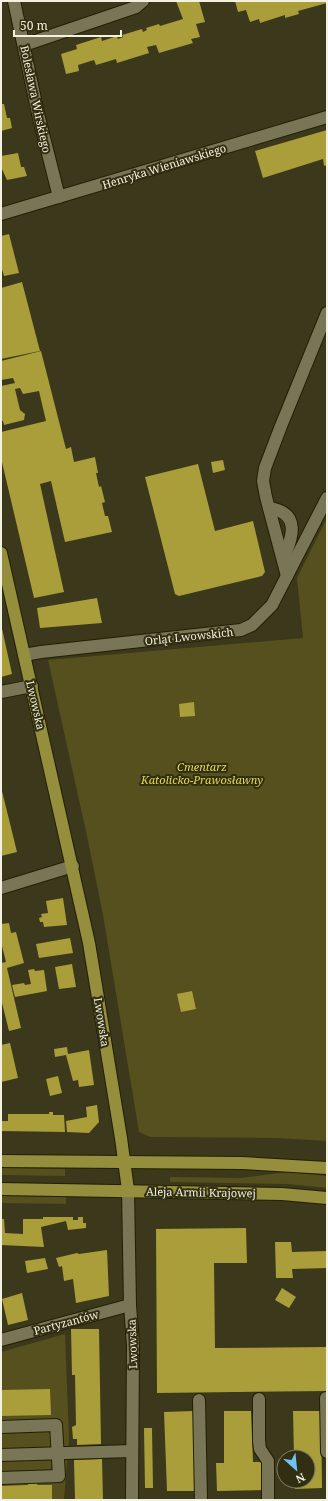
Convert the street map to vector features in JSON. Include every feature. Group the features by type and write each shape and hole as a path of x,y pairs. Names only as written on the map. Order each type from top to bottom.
{"main road":[{"name":"Lwowska","path":"1,553 73,866 89,943 125,1162 128,1190"},
{"path":"1,1161 242,1163 327,1168"},
{"name":"Aleja Armii Krajowej","path":"1,1189 128,1190 282,1194 327,1198"}],"street":[{"name":"Bolesława Wirskiego","path":"14,1 39,118 59,197"},
{"path":"24,45 136,7 143,1"},
{"name":"Henryka Wieniawskiego","path":"1,214 327,117"},
{"path":"287,576 263,481 265,468 327,313"},
{"name":"Orląt Lwowskich","path":"24,655 241,630 252,625 272,605 327,498"},
{"path":"269,508 280,510 288,515 291,523 292,532 283,560"},
{"path":"1,692 32,686"},
{"path":"1,888 73,866"},
{"name":"Lwowska","path":"128,1190 130,1305 133,1345 132,1500"},
{"name":"Partyzantów","path":"1,1340 130,1305"},
{"path":"326,1398 327,1452"},
{"path":"258,1399 260,1449 268,1462 268,1500"},
{"path":"199,1400 201,1500"},
{"path":"1,1426 56,1425 59,1476 1,1478"},
{"path":"1,1455 132,1451"}],"green space":[{"name":"Cmentarz Katolicko-Prawosławny","path":"327,518 327,1141 277,1138 150,1137 139,1132 103,915 48,660 303,638 297,578"},
{"path":"1,1168 65,1169 65,1176 1,1175"},
{"path":"288,1172 327,1176 327,1188 287,1184 170,1182 170,1177 240,1178"},
{"path":"1,1196 66,1197 66,1204 1,1203"},
{"path":"65,1334 69,1439 64,1500 1,1500 1,1352"}],"building":[{"path":"176,1 199,1 205,22 196,24 200,37 191,39 193,43 159,53 156,45 147,47 149,53 117,63 116,59 96,65 94,60 78,65 79,71 66,74 61,54 77,49 76,45 101,37 102,41 117,36 118,39 123,37 122,35 142,29 143,32 147,30 146,28 159,24 160,26 183,19"},
{"path":"235,1 327,1 327,3 298,11 299,14 285,18 285,15 260,23 259,19 250,22 246,10 238,12"},
{"path":"1,104 4,104 7,118 10,118 12,128 1,131"},
{"path":"327,130 327,165 324,166 323,159 263,178 255,151"},
{"path":"18,153 21,167 24,167 27,176 7,180 1,167 1,156"},
{"path":"9,234 19,273 4,276 1,266 1,236"},
{"path":"22,282 40,351 1,359 1,288"},
{"path":"41,351 66,449 71,447 74,462 95,457 99,487 101,486 105,502 102,503 105,516 108,516 112,532 65,542 51,481 40,484 64,592 34,598 1,458 1,432 46,421 39,391 23,394 20,388 15,389 20,410 25,414 24,420 4,425 3,421 1,421 1,386 15,383 13,378 1,380 1,361"},
{"path":"223,460 225,470 213,473 211,462"},
{"path":"198,464 215,531 253,521 265,572 262,576 179,596 175,594 145,477"},
{"path":"97,598 102,623 40,628 37,608"},
{"path":"1,624 12,674 1,677"},
{"path":"194,702 195,716 180,717 179,704"},
{"path":"1,787 17,852 1,856"},
{"path":"63,898 67,925 44,927 43,922 40,922 39,918 42,917 41,914 48,913 46,901"},
{"path":"9,923 11,933 16,932 24,963 7,968 21,1028 9,1031 1,999 1,963 6,962 1,942 1,924"},
{"path":"70,938 73,953 39,958 36,944"},
{"path":"72,964 76,987 59,989 55,967"},
{"path":"34,969 35,971 44,970 47,991 15,997 12,985 24,983 25,985 31,984 28,970"},
{"path":"192,991 196,1009 181,1012 177,994"},
{"path":"10,1043 18,1078 1,1082 1,1045"},
{"path":"67,1047 68,1054 89,1050 94,1085 79,1087 78,1080 73,1081 66,1055 55,1057 54,1049"},
{"path":"58,1076 62,1093 50,1096 46,1079"},
{"path":"97,1105 99,1122 89,1133 67,1132 66,1121 87,1117 86,1107"},
{"path":"49,1112 53,1112 53,1115 64,1115 65,1132 1,1131 1,1121 8,1121 8,1114 49,1114"},
{"path":"43,1217 73,1217 73,1220 78,1220 78,1217 83,1217 83,1223 86,1223 86,1228 68,1230 66,1221 41,1227 44,1247 1,1245 1,1219 4,1219 5,1233 23,1234 23,1219 43,1219"},
{"path":"246,1228 247,1263 214,1263 215,1348 327,1347 327,1391 157,1393 156,1229"},
{"path":"275,1242 291,1242 292,1252 327,1251 327,1268 292,1269 293,1278 276,1278"},
{"path":"107,1250 109,1296 76,1303 73,1279 64,1281 62,1266 59,1267 56,1258 77,1253"},
{"path":"45,1258 48,1269 27,1273 25,1261"},
{"path":"282,1288 296,1297 289,1308 275,1300"},
{"path":"22,1293 28,1320 8,1325 2,1299"},
{"path":"71,1329 99,1329 101,1444 77,1445 77,1439 73,1439 72,1427 76,1425 75,1375 72,1375"},
{"path":"50,1389 51,1415 1,1416 1,1390"},
{"path":"193,1411 195,1491 167,1491 164,1412"},
{"path":"224,1411 251,1411 253,1462 263,1462 264,1490 217,1491 216,1463 224,1463"},
{"path":"293,1411 321,1411 322,1488 316,1488 316,1449 294,1449"},
{"path":"144,1428 152,1428 153,1488 145,1488"},
{"path":"102,1459 103,1500 75,1500 74,1460"},
{"path":"28,1482 38,1482 37,1485 52,1485 52,1500 1,1500 1,1486 28,1485"}]}
